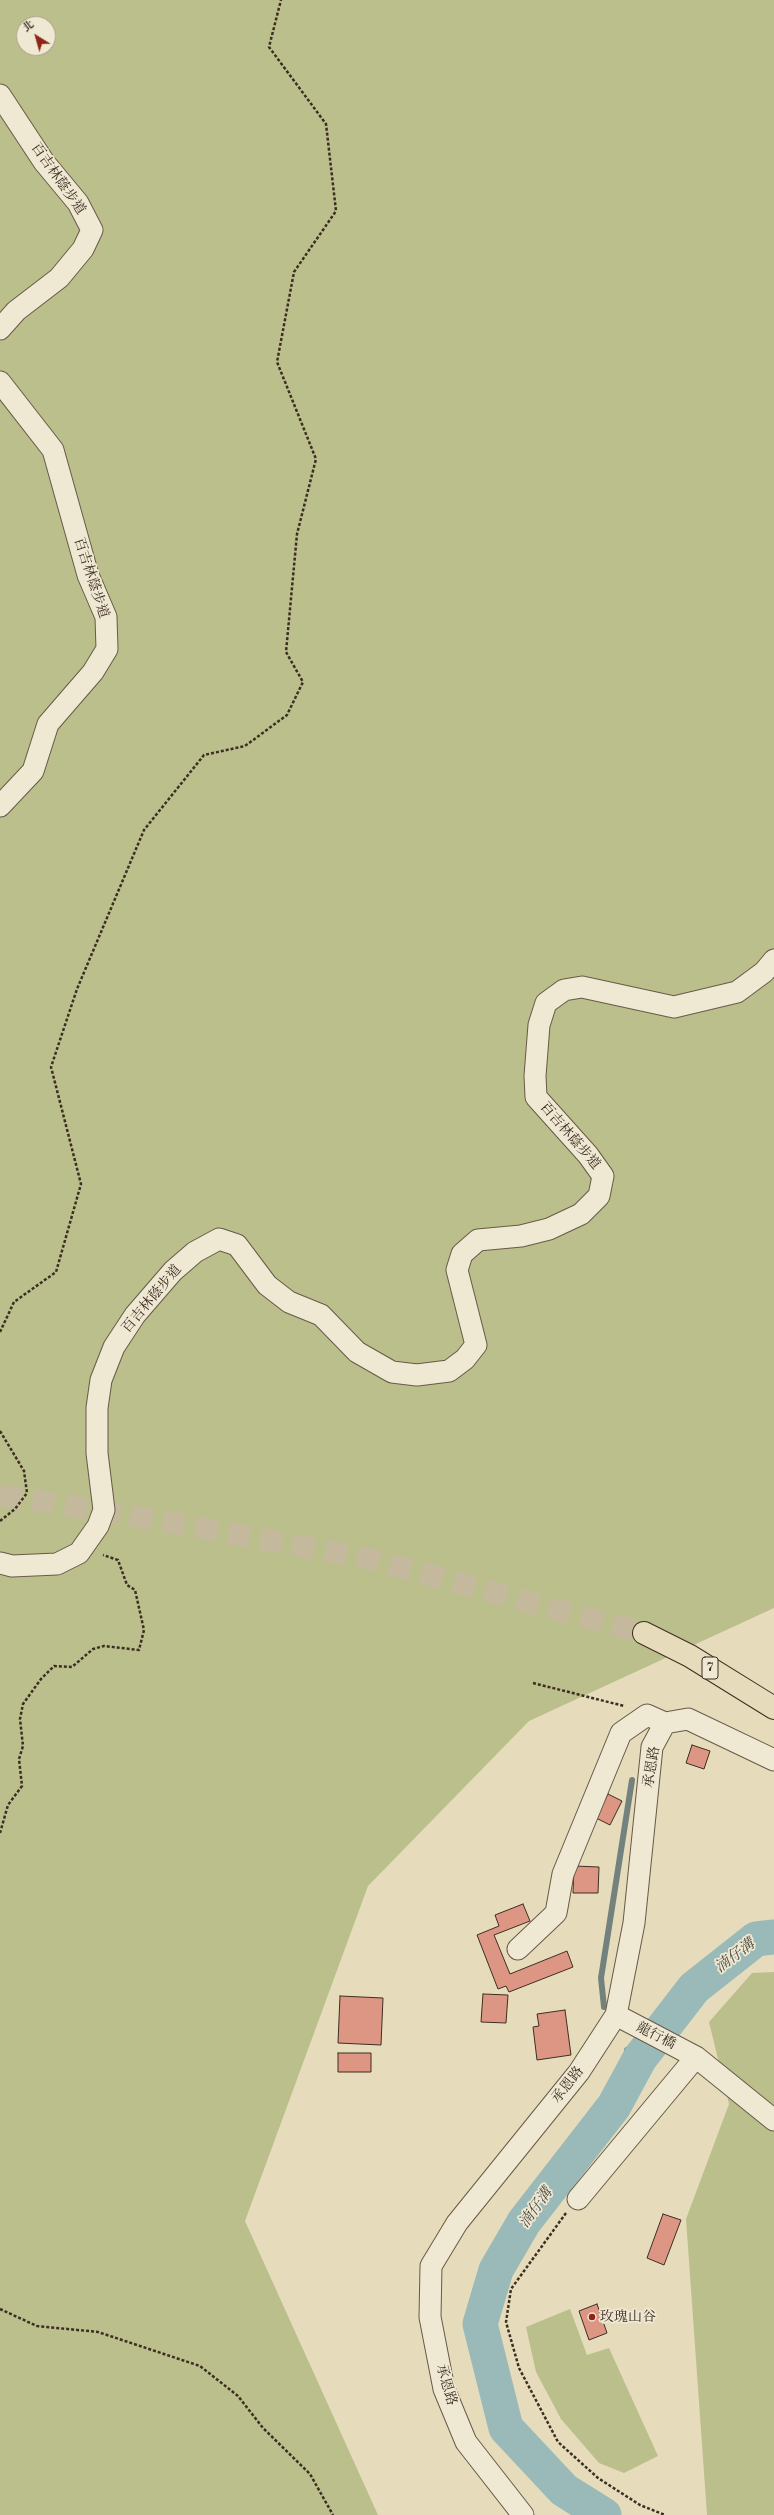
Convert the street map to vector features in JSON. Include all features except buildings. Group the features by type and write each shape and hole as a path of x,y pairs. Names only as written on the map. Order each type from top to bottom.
{"main road":[{"name":"7","path":"644,1633 690,1656 767,1703"}],"street":[{"name":"百吉林蔭步道","path":"0,95 44,162 78,203 92,230 83,249 59,278 16,311 0,329"},
{"name":"百吉林蔭步道","path":"0,382 40,430 54,450 88,575 106,617 108,649 93,672 48,724 33,771 0,806"},
{"name":"百吉林蔭步道","path":"0,1563 12,1566 57,1564 79,1552 98,1526 104,1510 96,1453 97,1408 104,1374 114,1347 135,1315 172,1271 195,1252 219,1239 238,1245 267,1286 289,1302 321,1315 357,1352 392,1372 417,1374 449,1371 465,1358 476,1345 457,1270 462,1254 478,1240 521,1236 549,1230 581,1214 599,1196 603,1176 588,1154 536,1097 535,1076 539,1025 546,1003 564,990 582,987 674,1007 737,992 764,972 774,960"},
{"path":"767,1703 774,1717"},
{"path":"518,1949 556,1913 563,1874 621,1733 656,1719 688,1719 774,1760"},
{"name":"承恩路","path":"523,2515 466,2442 444,2389 430,2317 431,2266 457,2223 579,2072 616,2015 634,1923 656,1719"},
{"path":"752,1749 774,1748"},
{"name":"龍行橋","path":"616,2015 696,2057 774,2120"},
{"path":"578,2198 696,2057"}],"path":[{"path":"0,1332 14,1302 56,1272 81,1184 51,1067 76,989 144,830 204,755 245,746 287,715 302,682 286,652 297,534 316,459 277,362 294,272 336,211 326,124 269,47 281,0"},
{"path":"0,1431 24,1471 27,1492 15,1509 0,1521"},
{"path":"0,1833 8,1805 22,1786 19,1758 23,1746 20,1719 23,1704 41,1679 54,1666 72,1667 93,1649 104,1646 139,1650 142,1641 144,1630 135,1590 127,1584 118,1560 108,1555 79,1552"},
{"path":"533,1683 638,1710 656,1719"},
{"path":"578,2198 548,2236 511,2289 506,2322 519,2368 558,2442 598,2478 640,2505 665,2515"},
{"path":"0,2309 37,2326 98,2332 200,2366 238,2396 263,2428 310,2474 333,2515"}],"green space":[{"path":"0,0 774,0 774,1608 529,1721 368,1886 245,2221 378,2515 0,2515"},
{"path":"774,1972 774,2515 707,2515 686,2219 729,2104 709,2022 752,1973"},
{"path":"570,2309 587,2355 609,2348 658,2456 624,2473 599,2463 561,2419 536,2372 526,2327"}],"waterway":[{"path":"604,2007 601,1978 632,1780"},
{"name":"湳仔溝","path":"604,2515 564,2490 506,2428 480,2324 496,2270 524,2222 614,2106 640,2058 694,1988 756,1939 774,1937"},
{"path":"627,2050 640,2058"}],"tunnel":[{"path":"0,1495 169,1522 370,1559 644,1633"}],"place":[{"name":"玫瑰山谷","path":"592,2317"}]}
